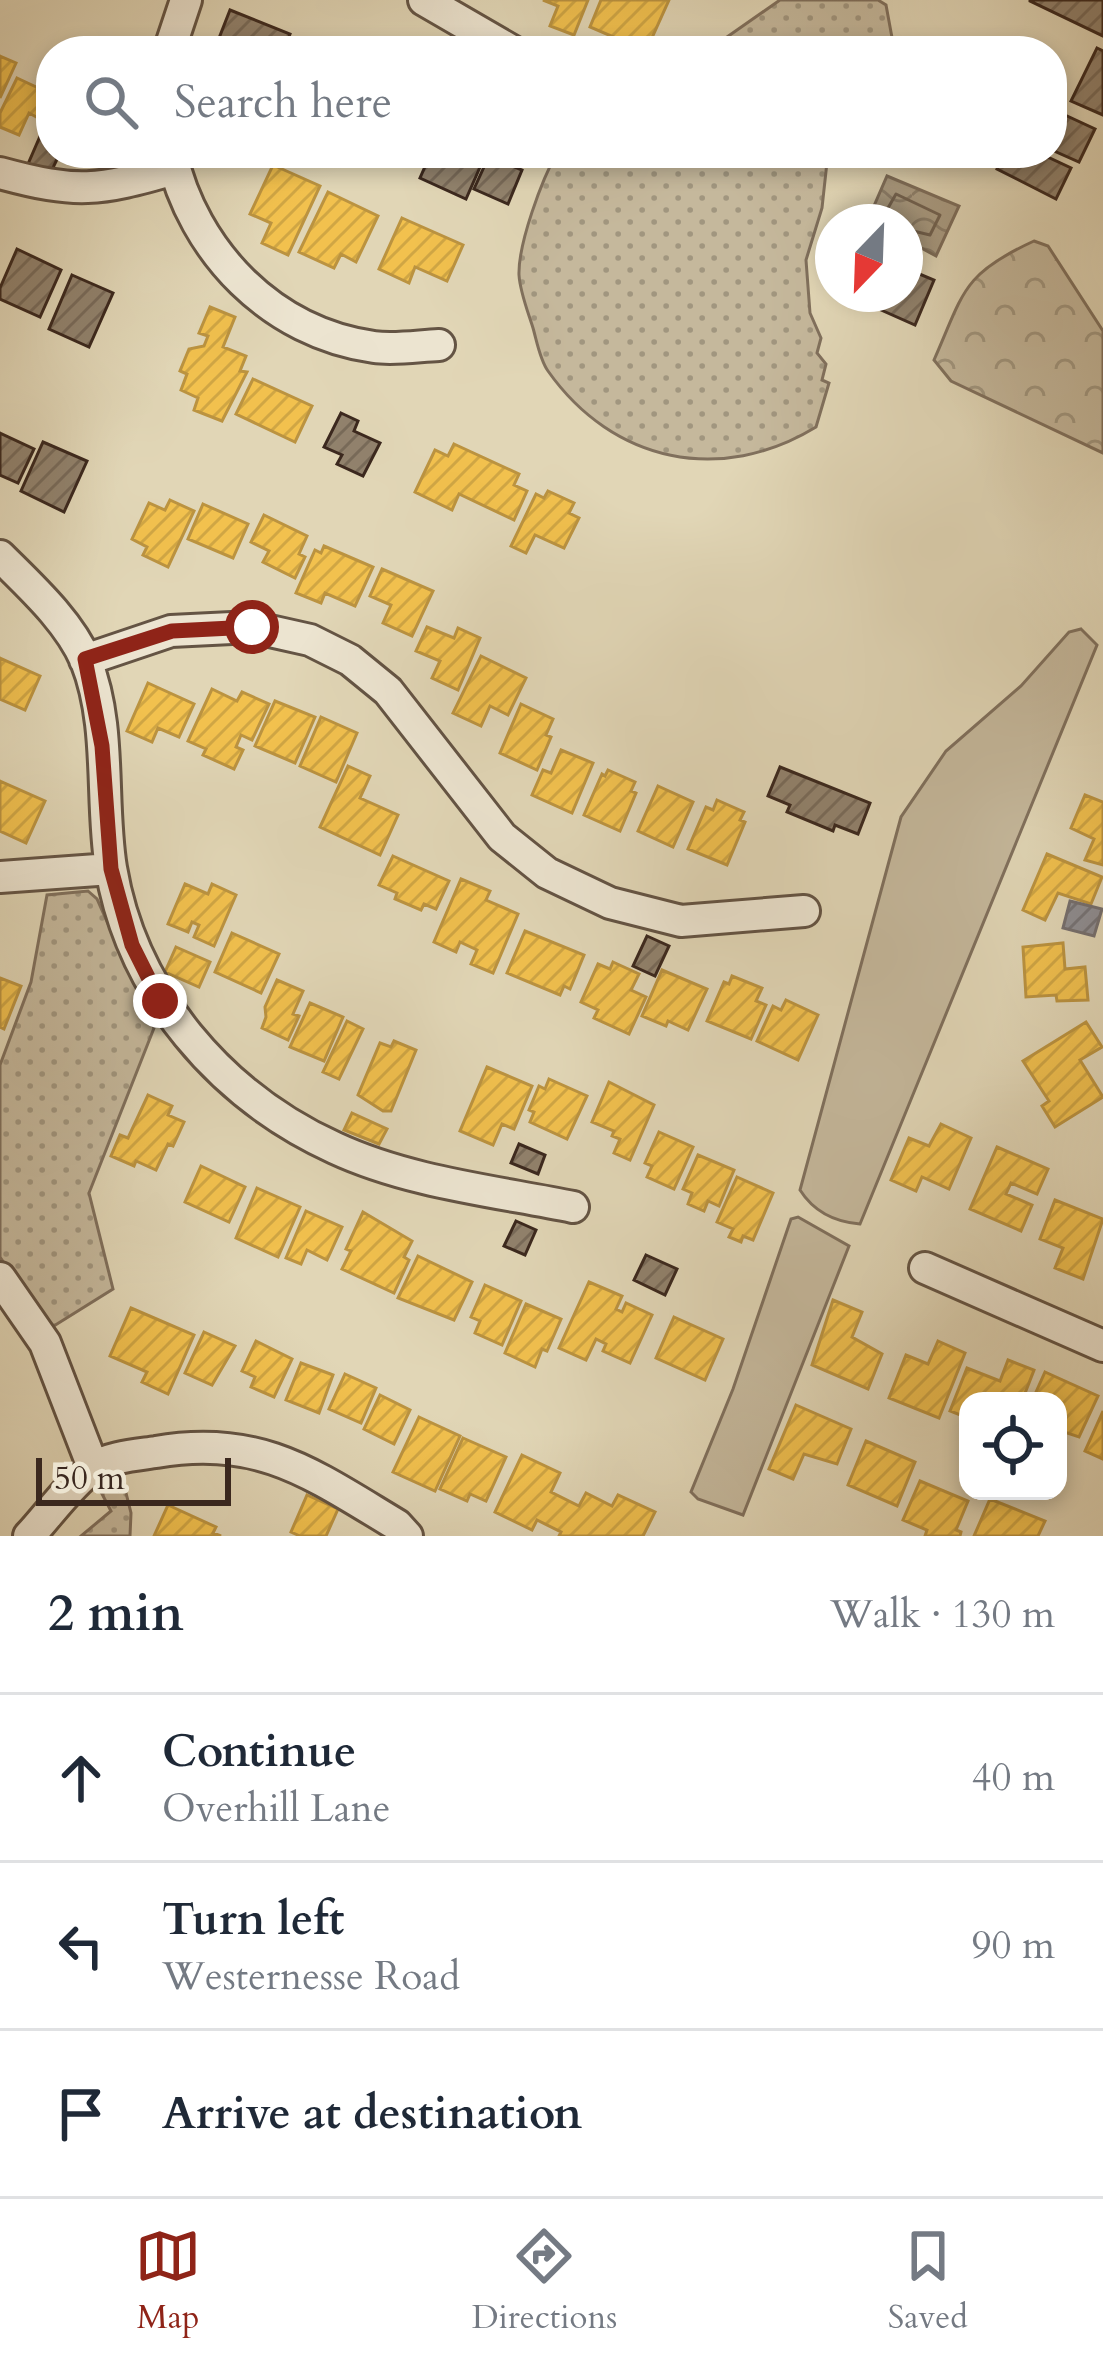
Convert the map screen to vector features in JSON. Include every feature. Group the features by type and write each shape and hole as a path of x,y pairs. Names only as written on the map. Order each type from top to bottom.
{"street":[{"path":"174,36 186,0"},
{"path":"424,0 486,36"},
{"path":"0,173 56,188 98,189 154,168"},
{"path":"175,168 208,241 232,274 258,298 306,328 374,347 439,345"},
{"path":"0,556 62,624 85,659 102,746 111,869 132,945 160,1001 202,1053 262,1105 334,1148 429,1178 573,1207"},
{"path":"85,659 172,631 252,627 310,640 350,660 388,691 502,837 548,873 610,903 681,921 804,911"},
{"path":"0,877 111,869"},
{"path":"925,1268 1103,1346"},
{"path":"0,1279 45,1343 93,1467"},
{"path":"29,1536 93,1467 183,1447 255,1450 309,1472 397,1525 407,1536"}],"green space":[{"path":"780,0 878,0 886,5 892,36 728,36"},
{"path":"550,168 826,168 822,204 815,204 815,231 806,260 810,313 821,338 817,353 826,364 822,380 829,383 816,427 743,456 707,459 671,455 604,427 574,402 543,362 519,275 532,212"},
{"path":"1034,241 1048,246 1103,331 1103,453 951,381 934,360 968,287 992,264"},
{"path":"1081,629 1097,645 860,1224 834,1218 800,1190 901,817 946,751 1021,686 1069,632"},
{"path":"88,891 97,899 154,1028 89,1193 113,1289 49,1329 0,1257 0,1065 31,982 47,895"},
{"path":"798,1217 849,1246 743,1515 691,1492 733,1389 791,1219"},
{"path":"123,1481 131,1513 130,1536 81,1536 111,1511 100,1490"}],"water":[{"path":"887,176 959,206 936,256 923,249 923,204 875,204"}],"building: Homes":[{"path":"543,0 588,0 574,35 550,26 558,6"},
{"path":"601,0 669,0 653,36 611,36 590,27"},
{"path":"0,56 16,63 0,98"},
{"path":"17,78 36,87 36,117 29,113 19,135 0,127 0,113"},
{"path":"272,168 320,186 288,255 262,243 271,223 250,214"},
{"path":"328,192 378,216 356,262 341,254 334,268 299,252"},
{"path":"402,218 463,245 447,281 415,267 409,283 379,269"},
{"path":"210,307 235,317 223,347 246,356 240,371 247,372 222,421 194,410 198,398 181,390 187,374 180,371 189,349 204,346 208,336 199,333"},
{"path":"253,379 312,406 295,442 236,414"},
{"path":"454,444 519,474 514,485 527,491 514,520 459,494 452,510 415,492 435,450 448,456"},
{"path":"548,491 574,503 569,513 579,518 564,548 535,535 526,553 511,546 536,494 544,498"},
{"path":"170,500 194,511 168,567 143,555 147,547 132,539 149,503 165,510"},
{"path":"203,504 248,524 233,558 188,539"},
{"path":"264,515 307,536 299,554 305,557 295,578 263,562 269,551 251,542"},
{"path":"324,546 373,567 355,606 325,593 321,603 296,593 315,550 321,553"},
{"path":"382,569 433,591 412,636 383,623 391,605 370,596"},
{"path":"427,627 454,638 458,628 480,638 458,690 432,678 440,661 416,651"},
{"path":"481,656 526,678 508,715 490,706 481,726 453,713"},
{"path":"0,658 40,676 25,710 0,699"},
{"path":"148,683 194,704 179,737 158,728 152,742 127,731"},
{"path":"212,689 237,701 242,692 269,704 252,740 241,735 236,747 243,750 234,769 203,755 206,749 188,741"},
{"path":"275,701 315,717 295,763 255,746"},
{"path":"521,704 553,719 537,770 500,753"},
{"path":"321,717 357,733 336,782 300,766"},
{"path":"561,750 593,763 572,813 532,795 543,770 551,773"},
{"path":"348,766 370,776 360,798 398,815 380,855 320,827"},
{"path":"608,770 635,782 631,791 636,793 620,831 584,815"},
{"path":"0,781 45,801 26,843 0,831"},
{"path":"658,786 693,802 673,847 638,831"},
{"path":"1085,795 1103,802 1103,865 1085,860 1094,839 1071,828"},
{"path":"717,800 744,812 740,820 745,822 727,865 688,849 706,807 713,810"},
{"path":"1047,854 1102,877 1091,904 1058,893 1045,920 1023,910"},
{"path":"393,856 449,881 436,909 424,904 421,910 395,899 397,893 379,885"},
{"path":"461,879 490,891 486,900 518,914 493,973 471,964 477,950 460,942 456,952 434,942"},
{"path":"185,884 208,894 212,884 236,895 214,946 194,937 199,925 192,922 188,932 168,924"},
{"path":"525,931 584,955 570,989 564,986 560,995 507,973"},
{"path":"232,933 279,954 261,993 215,972"},
{"path":"1063,943 1065,969 1085,967 1088,1000 1026,997 1023,947"},
{"path":"176,947 210,962 199,987 165,972"},
{"path":"613,962 639,974 631,990 646,997 629,1034 594,1018 598,1010 581,1002 598,964 610,969"},
{"path":"662,970 707,989 688,1030 642,1016"},
{"path":"732,976 762,988 756,1001 766,1005 751,1039 707,1021 724,982 729,984"},
{"path":"0,978 21,986 4,1029 0,1027"},
{"path":"277,980 303,991 288,1040 262,1028"},
{"path":"786,1000 818,1015 798,1060 757,1041 773,1006 781,1010"},
{"path":"310,1003 343,1017 324,1061 290,1047"},
{"path":"347,1021 363,1029 339,1079 323,1072"},
{"path":"1086,1022 1102,1047 1080,1060 1103,1097 1055,1127 1042,1106 1049,1101 1023,1061"},
{"path":"394,1041 416,1050 391,1111 383,1111 358,1095 380,1043 391,1047"},
{"path":"487,1067 532,1086 514,1129 502,1124 493,1145 460,1131"},
{"path":"549,1079 587,1096 567,1139 530,1122 534,1112 529,1110 539,1086 545,1089"},
{"path":"609,1082 654,1105 630,1160 614,1153 620,1139 612,1136 614,1131 592,1122"},
{"path":"148,1095 172,1106 168,1115 184,1122 156,1170 111,1156 120,1135 128,1138"},
{"path":"352,1113 387,1129 379,1144 344,1130"},
{"path":"941,1124 971,1138 949,1189 922,1177 916,1191 891,1180 909,1138 929,1146"},
{"path":"659,1132 693,1147 674,1189 647,1177 652,1166 645,1163"},
{"path":"997,1147 1048,1169 1037,1194 1011,1183 1006,1194 1032,1205 1021,1231 970,1209"},
{"path":"698,1155 734,1170 719,1206 708,1201 704,1211 688,1204 692,1193 683,1189"},
{"path":"201,1166 245,1187 229,1222 185,1202"},
{"path":"737,1177 773,1193 753,1240 743,1236 741,1242 729,1237 733,1229 717,1222"},
{"path":"257,1188 300,1207 278,1257 236,1238"},
{"path":"1055,1200 1103,1219 1083,1279 1055,1268 1063,1248 1040,1239"},
{"path":"306,1211 342,1227 327,1260 307,1250 301,1264 286,1258"},
{"path":"363,1212 412,1241 394,1293 342,1269"},
{"path":"418,1256 472,1282 454,1320 398,1298"},
{"path":"589,1282 622,1296 616,1309 622,1312 626,1303 652,1315 630,1363 603,1351 606,1344 596,1339 586,1360 559,1348"},
{"path":"485,1285 521,1301 502,1345 475,1333 480,1321 471,1317"},
{"path":"833,1300 862,1312 852,1337 882,1354 868,1389 812,1365"},
{"path":"526,1304 561,1319 535,1367 505,1353"},
{"path":"131,1308 194,1335 168,1394 142,1382 147,1372 110,1356"},
{"path":"674,1317 723,1339 705,1380 656,1358"},
{"path":"204,1332 235,1346 212,1385 185,1373"},
{"path":"256,1341 292,1359 274,1397 251,1387 255,1377 242,1371"},
{"path":"938,1341 965,1353 939,1418 889,1398 906,1355 928,1364"},
{"path":"1008,1360 1034,1370 1025,1392 959,1392 959,1414 950,1411 967,1368 1000,1381"},
{"path":"301,1363 333,1375 319,1413 286,1400"},
{"path":"1045,1372 1098,1396 1079,1437 1067,1433 1067,1392 1036,1392"},
{"path":"345,1374 376,1388 361,1423 329,1409"},
{"path":"380,1395 410,1410 394,1444 364,1429"},
{"path":"796,1405 851,1429 837,1464 804,1454 793,1479 769,1469"},
{"path":"1103,1411 1103,1459 1085,1451"},
{"path":"419,1417 460,1436 435,1491 393,1472"},
{"path":"463,1438 506,1457 486,1501 470,1494 467,1501 440,1489"},
{"path":"866,1441 915,1462 897,1506 848,1485"},
{"path":"522,1455 560,1473 551,1492 579,1506 586,1493 612,1506 618,1495 655,1512 643,1536 559,1536 561,1532 537,1520 532,1530 495,1512"},
{"path":"920,1481 968,1501 956,1530 960,1536 925,1536 927,1530 903,1520"},
{"path":"307,1495 338,1509 326,1536 291,1532"},
{"path":"990,1500 1045,1521 1038,1536 974,1536"},
{"path":"168,1505 216,1527 213,1533 221,1536 154,1536"}],"building: Industry":[{"path":"1070,901 1102,909 1094,936 1063,928"}],"building: Other":[{"path":"1030,0 1103,0 1103,36 1030,1"},
{"path":"230,10 290,34 289,36 220,36"},
{"path":"1097,48 1103,51 1103,115 1071,101"},
{"path":"1067,116 1095,129 1079,162 1067,157"},
{"path":"1067,166 1071,168 1056,199 997,169"},
{"path":"424,168 480,168 466,199 420,178"},
{"path":"484,168 522,170 508,204 474,189"},
{"path":"17,249 61,270 40,317 0,299"},
{"path":"72,275 113,293 89,347 49,329"},
{"path":"923,275 934,280 923,306"},
{"path":"886,312 920,312 915,325"},
{"path":"341,413 358,421 354,431 380,443 363,476 337,464 342,455 324,447"},
{"path":"0,433 34,449 18,483 0,475"},
{"path":"43,442 87,461 64,512 21,491"},
{"path":"780,767 870,803 858,834 835,825 833,831 787,812 790,805 768,796"},
{"path":"647,936 669,946 655,976 633,966"},
{"path":"519,1144 545,1155 538,1174 511,1163"},
{"path":"516,1221 536,1230 525,1255 504,1246"},
{"path":"646,1255 677,1269 665,1295 634,1280"}],"route":[{"path":"160,1001 132,945 111,869 102,746 85,659 172,631 252,627"}]}
